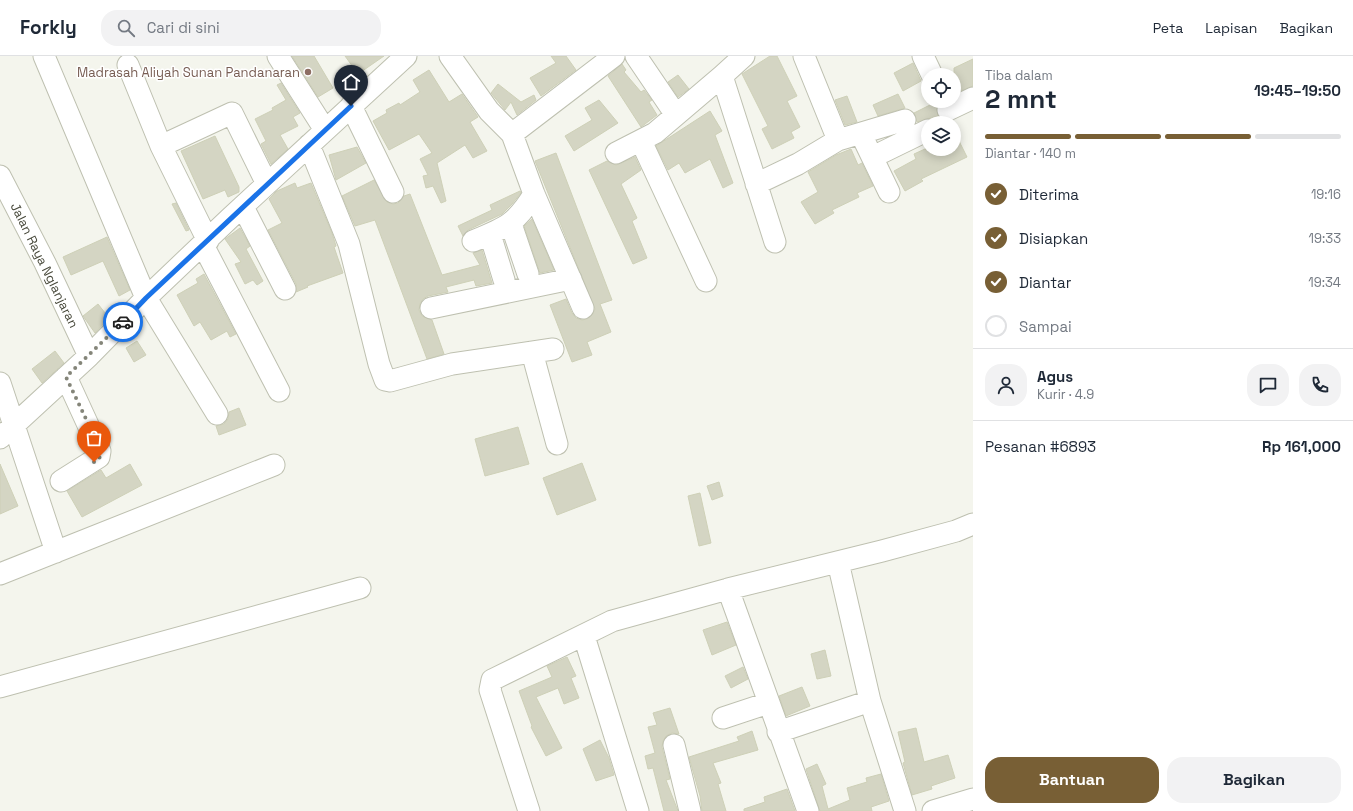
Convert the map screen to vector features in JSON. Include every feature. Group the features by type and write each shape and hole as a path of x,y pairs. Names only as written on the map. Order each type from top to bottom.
{"street":[{"path":"44,56 146,298 217,414"},
{"path":"278,56 326,130"},
{"path":"450,56 489,111 512,134 534,194 582,308"},
{"path":"512,134 614,56"},
{"path":"636,56 676,115"},
{"path":"616,153 655,133 744,56"},
{"path":"804,56 838,140"},
{"path":"923,56 929,68"},
{"path":"6,432 89,356 146,298 206,243 243,206 326,130 395,60"},
{"path":"128,65 161,146 278,391"},
{"path":"722,76 775,242"},
{"path":"945,111 973,98"},
{"path":"351,106 393,192"},
{"path":"161,146 232,113 267,184"},
{"path":"756,184 798,164 838,140 905,120"},
{"path":"883,152 921,133"},
{"path":"861,134 889,192"},
{"path":"641,140 706,281"},
{"path":"309,145 349,244 379,364 385,380 390,381 452,364 553,349"},
{"name":"Jalan Raya Nglanjaran","path":"0,176 45,263 89,356"},
{"path":"504,280 482,238 511,224 520,217 534,194"},
{"path":"243,206 285,288"},
{"path":"511,224 528,274"},
{"path":"431,308 571,279"},
{"path":"532,352 557,444"},
{"path":"61,482 100,457 100,451 66,377"},
{"path":"0,383 6,432 56,552"},
{"path":"0,574 274,465"},
{"path":"529,811 490,690 490,682 511,670 584,636 612,621 728,589 956,531 973,524"},
{"path":"838,562 870,701 905,811"},
{"path":"0,687 360,588"},
{"path":"728,589 778,732 808,811"},
{"path":"584,636 638,811"},
{"path":"778,732 870,701"},
{"path":"723,718 768,703"},
{"path":"674,745 690,811"},
{"path":"933,811 973,800"}],"building":[{"name":"Madrasah Aliyah Sunan Pandanaran","path":"292,56 314,56 333,88 318,97"},
{"path":"345,56 384,56 358,74"},
{"path":"551,56 566,56 576,70 541,96 530,78 556,63"},
{"path":"770,56 777,56 797,96 787,101 800,127 791,132 794,138 772,149 762,129 768,126 742,74"},
{"path":"973,59 973,86 961,91 961,68 954,68"},
{"path":"913,63 921,81 903,91 894,73"},
{"path":"622,64 626,70 624,72 641,92 644,90 652,100 649,102 657,115 641,127 608,76"},
{"path":"429,70 449,102 462,94 478,117 470,122 487,151 473,158 465,145 437,163 446,201 441,203 433,186 426,188 423,176 428,175 420,159 432,153 419,134 389,150 373,121 387,113 386,110 399,103 400,105 420,92 413,80"},
{"path":"678,75 689,89 678,97 668,82"},
{"path":"281,83 300,113 293,117 298,126 280,135 288,149 271,164 261,144 266,141 255,119 273,110 272,108 286,100 277,85"},
{"path":"498,84 521,102 534,95 536,100 517,115 511,102 505,110 491,93"},
{"path":"898,94 905,108 878,116 873,105"},
{"path":"847,96 857,122 845,125 835,100"},
{"path":"599,100 618,123 574,151 565,136 592,120 585,108"},
{"path":"924,108 937,108 938,116 921,116 921,121 917,122 914,113"},
{"path":"710,111 722,131 715,135 733,183 723,188 710,159 685,173 679,163 668,170 656,146"},
{"path":"215,136 239,187 239,192 228,197 225,190 203,199 181,151"},
{"path":"961,145 967,157 921,179 923,181 905,191 894,171 916,159 914,154 921,151 921,156 961,156"},
{"path":"357,147 366,163 336,180 329,155"},
{"path":"851,149 858,165 862,163 873,186 857,193 859,197 832,210 834,213 815,224 801,202 818,192 808,172 836,155"},
{"path":"556,153 612,300 600,304 611,332 587,342 592,355 572,362 550,305 566,299 572,313 576,318 582,320 587,319 592,315 595,309 535,161"},
{"path":"635,157 641,170 621,184 637,218 632,221 647,258 633,264 589,170 607,161 616,165"},
{"path":"374,180 387,202 393,204 398,203 404,196 410,194 442,275 480,265 473,253 482,250 492,283 476,286 474,280 446,287 448,292 428,296 423,299 420,304 419,310 422,316 432,320 444,354 427,359 375,220 355,226 342,196"},
{"path":"295,183 297,188 311,183 332,233 336,246 334,247 343,273 307,286 308,287 296,292 296,284 268,230 282,223 269,199 277,191"},
{"path":"520,191 521,193 502,214 468,230 463,236 458,226 492,210 490,205"},
{"path":"176,203 189,230 186,231 172,204"},
{"path":"532,219 554,270 540,273 524,226"},
{"path":"240,228 250,246 246,249 263,281 257,285 253,280 245,284 235,264 241,262 225,239"},
{"path":"107,237 130,290 119,296 103,261 71,275 63,257"},
{"path":"204,274 236,334 230,337 227,331 211,340 200,322 194,326 177,295 198,283 196,279"},
{"path":"98,304 109,318 95,333 83,316"},
{"path":"137,341 146,355 134,362 126,348"},
{"path":"55,351 64,363 42,383 32,369"},
{"path":"239,408 246,425 219,435 216,426 224,424 228,419 229,412"},
{"path":"518,427 529,464 485,476 475,439"},
{"path":"582,463 596,500 557,515 543,478"},
{"path":"0,464 18,506 0,514"},
{"path":"130,464 142,485 82,517 67,491 101,470 106,478"},
{"path":"719,482 723,496 712,500 707,486"},
{"path":"700,493 711,543 699,546 688,496"},
{"path":"727,622 736,645 712,655 703,630"},
{"path":"825,650 831,676 817,679 811,654"},
{"path":"567,657 576,676 571,678 579,698 564,704 558,688 536,697 562,748 546,756 531,727 532,726 519,691 552,677 547,666"},
{"path":"743,667 748,679 731,688 725,676"},
{"path":"802,687 810,706 786,716 779,696"},
{"path":"670,708 679,734 672,733 666,736 662,747 670,779 666,780 678,811 664,811 653,768 648,769 645,756 655,753 648,727 657,725 653,713"},
{"path":"916,728 924,762 948,755 955,778 931,786 932,789 912,795 903,763 905,762 898,732"},
{"path":"752,731 758,750 713,763 721,783 718,784 726,811 702,811 700,796 689,757 739,741 737,737"},
{"path":"600,740 609,758 614,775 596,781 583,749"},
{"path":"817,764 826,784 822,786 828,809 850,800 847,788 867,782 866,778 881,774 889,801 871,807 872,811 820,811 806,769"},
{"path":"787,789 795,811 744,811 744,809 765,802 764,797"}],"way so far":[{"path":"94,462 100,457 98,444 66,377 123,322"}],"place":[{"name":"Madrasah Aliyah Sunan Pandanaran","path":"308,72"}],"route":[{"path":"123,322 230,218 351,106"}]}
